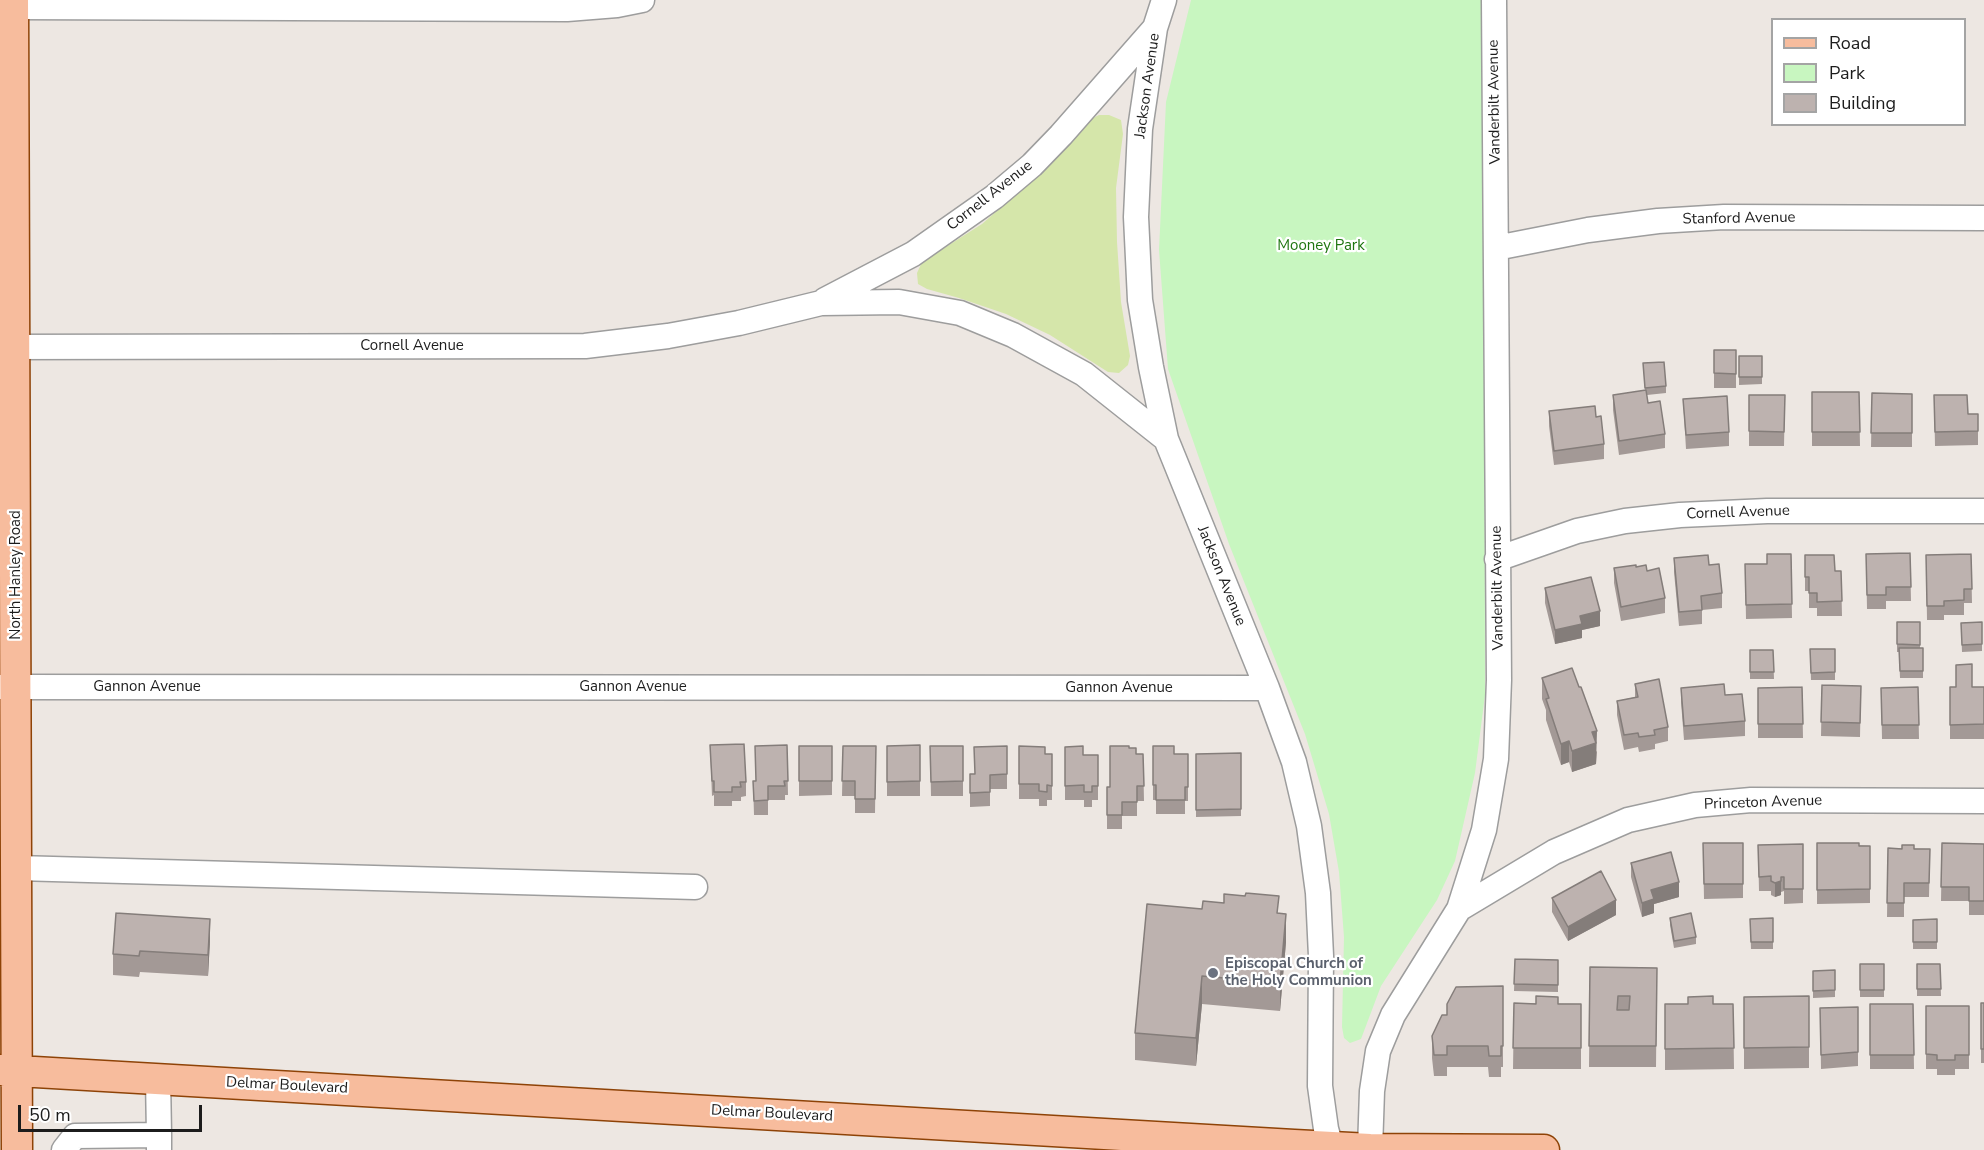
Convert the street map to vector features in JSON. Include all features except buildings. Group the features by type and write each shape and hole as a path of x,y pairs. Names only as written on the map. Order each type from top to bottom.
{"main road":[{"name":"North Hanley Road","path":"13,3 7,105 8,687 17,868 8,925 9,1070 17,1150"},
{"name":"Delmar Boulevard","path":"9,1070 1332,1148 1544,1150"}],"street":[{"path":"13,3 567,9 617,5 642,0"},
{"name":"Jackson Avenue","path":"1164,0 1155,28 1140,129 1136,217 1140,300 1166,439 1267,688 1294,762 1309,826 1318,893 1321,956 1320,1086 1332,1148"},
{"name":"Vanderbilt Avenue","path":"1370,1149 1372,1091 1378,1051 1393,1015 1459,909 1484,830 1496,759 1499,680 1494,0"},
{"name":"Cornell Avenue","path":"820,303 913,254 994,197 1032,165 1061,135 1155,28"},
{"name":"Stanford Avenue","path":"1496,248 1588,230 1658,221 1724,217 1984,218"},
{"name":"Cornell Avenue","path":"8,347 585,346 668,336 739,323 820,303 899,302 960,313 1013,335 1084,374 1166,439"},
{"name":"Cornell Avenue","path":"1497,559 1577,531 1625,521 1680,515 1767,511 1984,511"},
{"name":"Gannon Avenue","path":"8,687 1267,688"},
{"name":"Princeton Avenue","path":"1459,909 1554,852 1628,820 1695,805 1751,800 1984,801"},
{"path":"17,868 695,887"},
{"path":"64,1150 75,1136 95,1141 159,1143 158,1078"}],"green space":[{"name":"Mooney Park","path":"1191,0 1484,0 1485,695 1475,773 1455,861 1437,900 1381,986 1361,1039 1350,1043 1344,1038 1342,1027 1344,937 1339,872 1329,814 1305,734 1229,544 1168,369 1159,250 1166,102"},
{"path":"1099,115 1109,115 1121,120 1123,134 1116,188 1117,242 1121,302 1130,356 1128,365 1119,373 1108,372 1050,335 1006,314 927,289 918,284 917,273 922,262 982,224 1042,171 1087,121"}],"place":[{"name":"Episcopal Church of the Holy Communion","path":"1213,973"}]}
